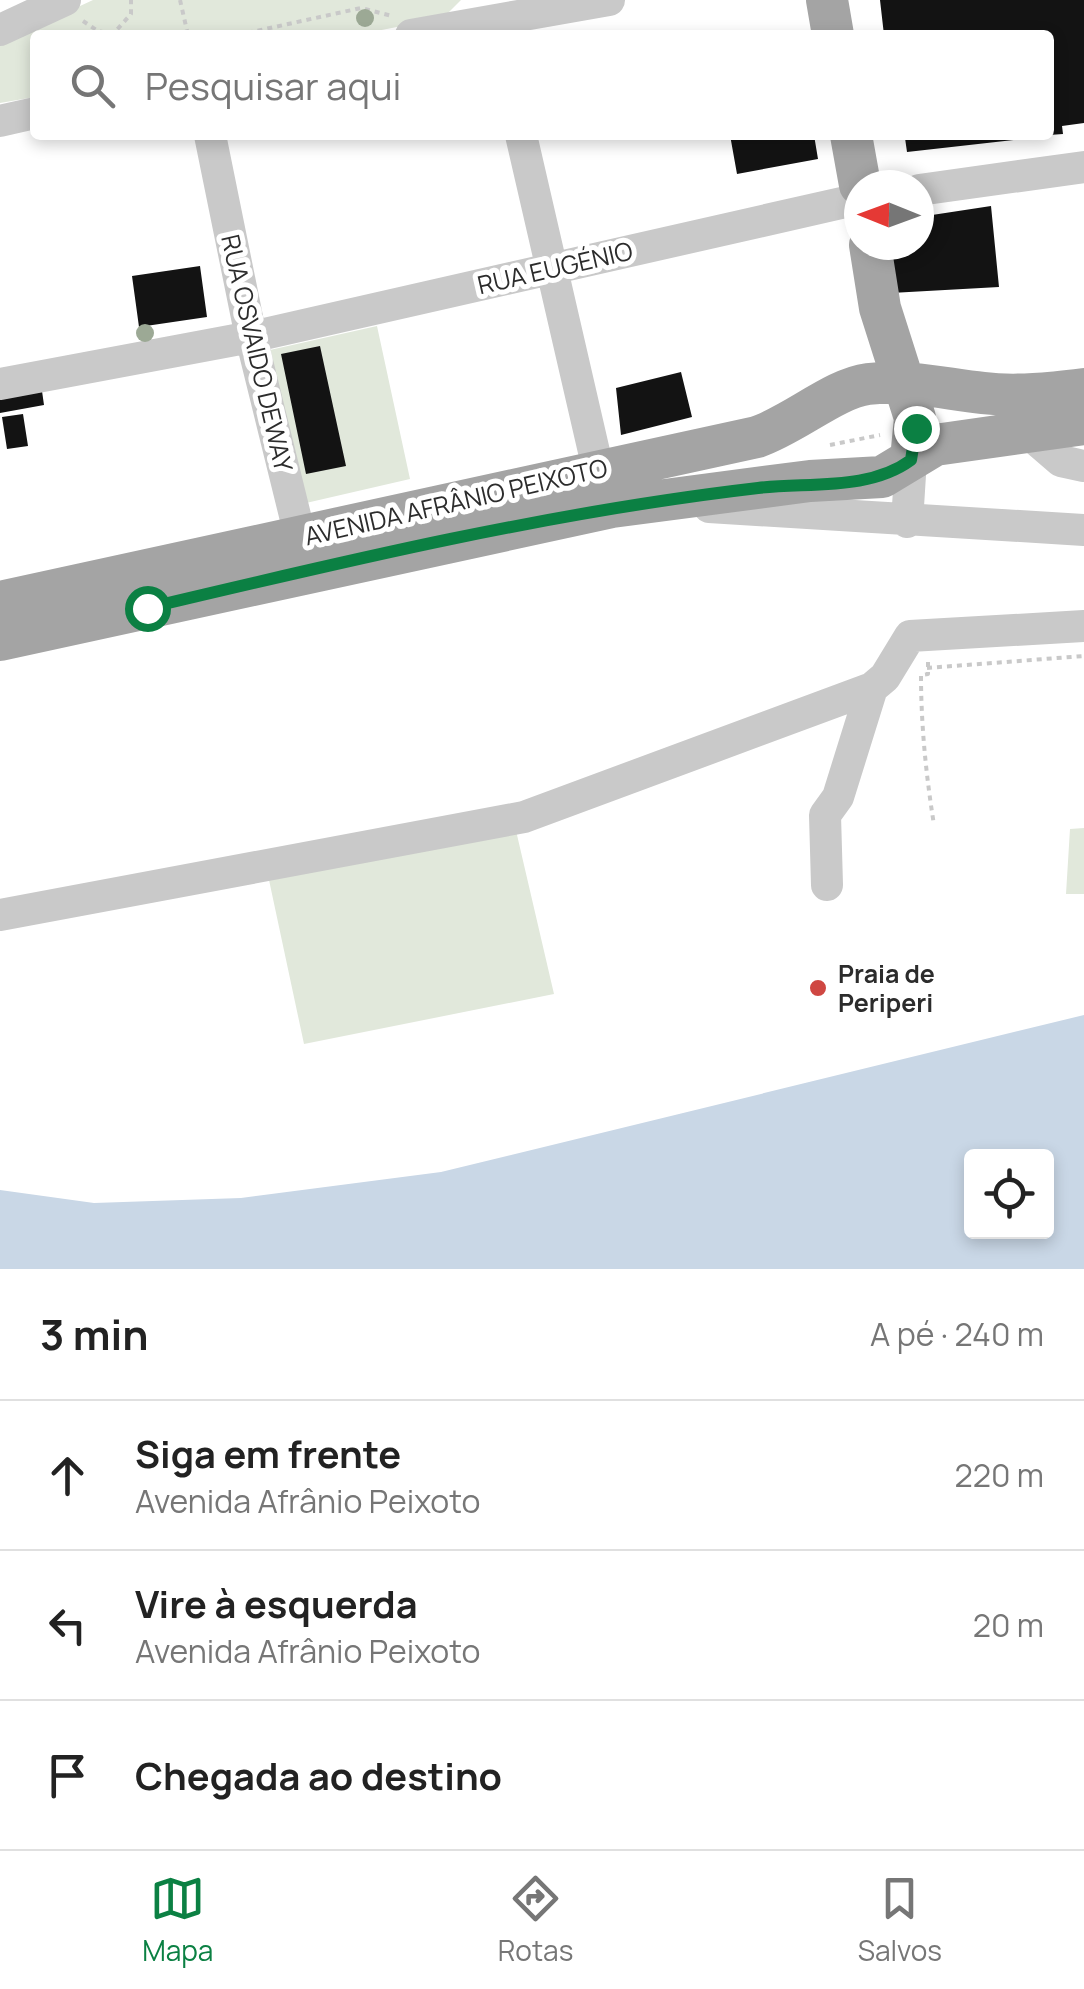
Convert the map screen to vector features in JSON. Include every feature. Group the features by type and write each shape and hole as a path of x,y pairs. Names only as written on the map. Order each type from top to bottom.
{"main road":[{"path":"827,0 832,30"},
{"path":"852,140 857,170"},
{"path":"872,260 880,308 916,428 911,460"},
{"path":"834,398 862,358 880,308"},
{"name":"AVENIDA AFRÂNIO PEIXOTO","path":"0,640 598,469 757,438 789,426 853,387 903,382 987,394 1084,389"},
{"name":"AVENIDA AFRÂNIO PEIXOTO","path":"0,602 644,502 810,482 870,479 895,471 935,446 1084,424"}],"street":[{"path":"0,30 65,0"},
{"path":"408,25 496,18 609,0"},
{"path":"0,121 30,114"},
{"name":"RUA OSVAIDO DEWAY","path":"211,140 251,337 305,553"},
{"path":"523,140 598,469"},
{"path":"934,188 1084,167"},
{"name":"RUA EUGÉNIO","path":"0,384 251,337 844,202"},
{"path":"1026,431 1061,461 1084,466"},
{"path":"907,522 911,460"},
{"path":"644,502 907,522 1084,530"},
{"path":"827,885 826,816 838,797 880,681 910,636 1084,626"},
{"path":"0,915 524,817 880,681"}],"path":[{"path":"180,0 187,30"},
{"path":"261,30 360,8 408,25"},
{"path":"928,632 928,674 921,674 921,692 925,774 934,825"},
{"path":"880,681 928,668 1084,656"}],"shaded area":[{"path":"93,0 461,0 443,18 382,30 30,30 30,98 0,103 0,43"},
{"path":"377,326 410,479 306,503 270,350"},
{"path":"514,822 554,994 304,1044 269,880"},
{"path":"1084,828 1084,894 1066,894 1070,829"}],"water":[{"path":"1084,1015 1084,1269 0,1269 0,1190 94,1203 241,1198 441,1172"}],"building":[{"path":"880,0 1084,0 1084,123 1062,126 1063,134 1054,135 1054,30 883,30"},
{"path":"731,140 815,140 818,159 737,174"},
{"path":"905,140 1013,140 907,152"},
{"path":"991,206 999,287 891,293 886,260 934,260 934,215"},
{"path":"200,266 207,317 139,327 132,276"},
{"path":"320,346 346,466 306,474 281,354"},
{"path":"681,372 692,417 621,435 616,388"},
{"path":"42,391 44,405 0,413 0,399"},
{"path":"23,414 28,446 7,449 2,417"}],"place":[{"name":"Praia de Periperi","path":"818,988"}],"route":[{"path":"147,608 612,507 882,477 911,460 916,428"}]}
